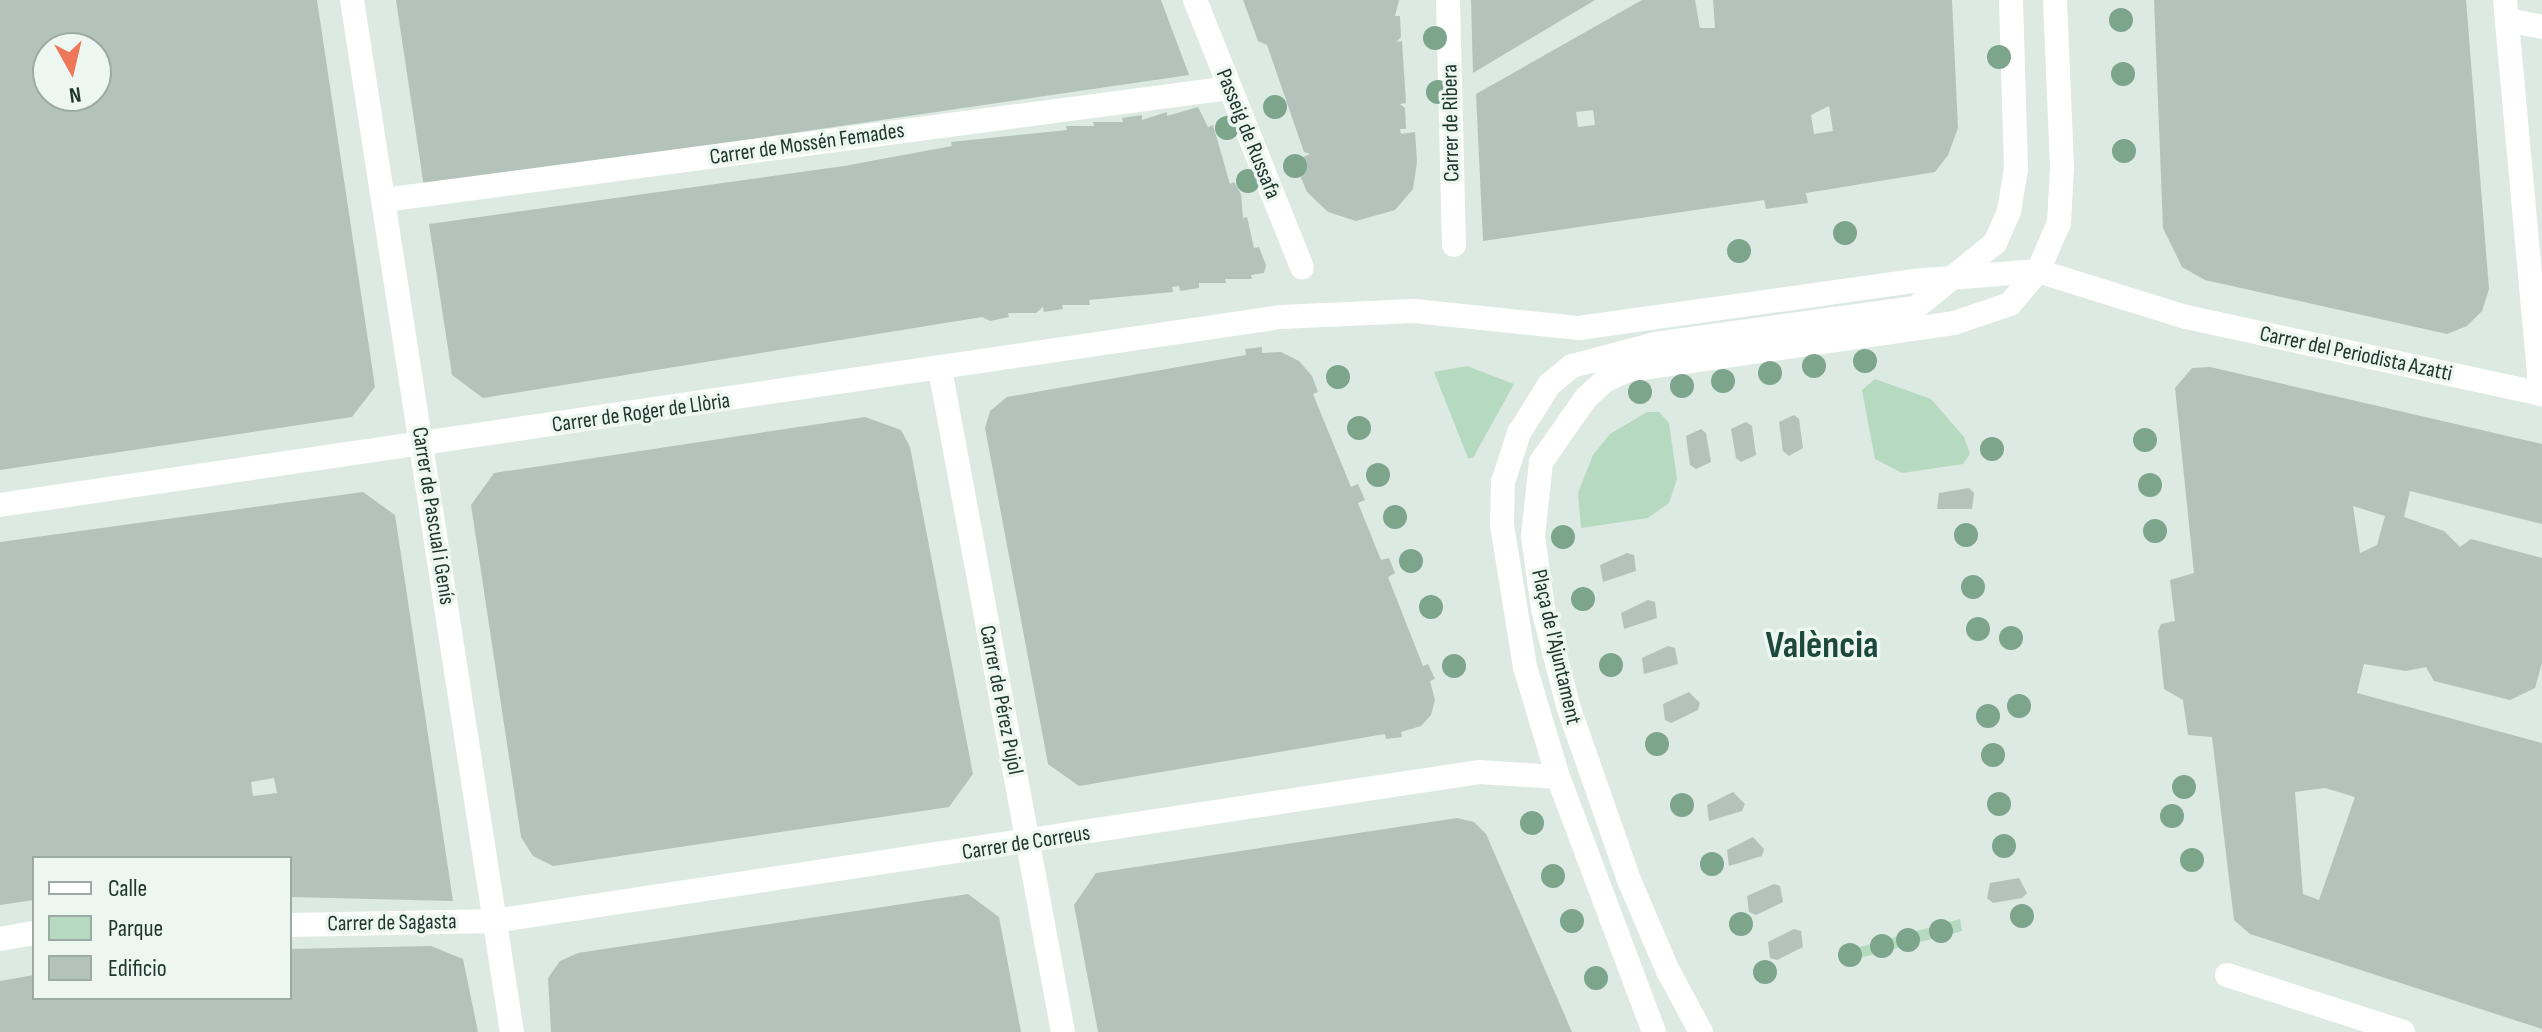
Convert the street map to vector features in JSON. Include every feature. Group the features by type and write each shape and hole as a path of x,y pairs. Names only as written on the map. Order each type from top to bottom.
{"street":[{"name":"Carrer de Pascual i Genís","path":"352,0 512,1032"},
{"name":"Passeig de Russafa","path":"1195,0 1302,267"},
{"name":"Carrer de Ribera","path":"1448,0 1454,245"},
{"name":"Plaça de l'Ajuntament","path":"1654,1032 1558,777 1525,667 1502,525 1503,482 1519,433 1549,385 1572,366 1608,353 1915,308 1995,243 2009,211 2017,154 2011,0"},
{"name":"Plaça de l'Ajuntament","path":"1701,1032 1668,971 1629,880 1569,709 1543,609 1533,536 1541,462 1586,398 1604,381 1628,370 1954,323 2010,304 2038,271 2059,223 2062,167 2055,0"},
{"path":"2506,10 2542,27"},
{"path":"2506,10 2541,394"},
{"name":"Carrer de Mossén Femades","path":"384,200 1229,88"},
{"path":"1949,279 2038,271"},
{"name":"Carrer del Periodista Azatti","path":"2038,271 2171,313 2541,394"},
{"name":"Carrer de Roger de Llòria","path":"0,505 1281,317 1414,311 1579,328 1949,279"},
{"name":"Carrer de Pérez Pujol","path":"940,369 1063,1032"},
{"name":"Carrer de Correus","path":"494,921 1029,843 1479,772 1558,777"},
{"name":"Carrer de Sagasta","path":"292,925 494,921"},
{"path":"0,939 32,933"},
{"path":"2227,975 2403,1032"}],"green space":[{"path":"1467,366 1514,384 1473,458 1468,458 1434,372"},
{"path":"1875,379 1931,399 1964,437 1970,454 1963,464 1902,473 1875,459 1862,390"},
{"path":"1647,412 1659,412 1669,423 1677,479 1669,503 1648,518 1581,528 1578,493 1593,455 1610,434"},
{"path":"1960,919 1962,931 1845,962 1842,952"}],"building":[{"path":"0,0 317,0 375,387 352,417 0,470"},
{"path":"396,0 1161,0 1189,75 424,187"},
{"path":"1243,0 1399,0 1395,16 1400,16 1401,37 1396,42 1402,41 1406,103 1400,104 1405,108 1406,129 1400,129 1401,134 1415,132 1417,162 1413,189 1395,210 1356,221 1328,212 1307,192 1294,161 1310,154 1304,152 1267,45 1258,41"},
{"path":"1471,0 1595,0 1473,73"},
{"path":"1642,0 1695,0 1700,28 1715,28 1713,0 1952,0 1958,128 1948,155 1935,172 1806,193 1808,203 1766,209 1764,200 1483,241 1476,94","holes":["1829,106 1833,131 1814,134 1811,115","1593,110 1595,125 1578,127 1576,112"]},
{"path":"2154,0 2466,0 2489,289 2482,311 2467,326 2447,334 2205,280 2182,267 2163,228"},
{"path":"1198,107 1208,127 1213,125 1230,184 1234,182 1241,194 1243,218 1247,217 1254,248 1259,247 1266,265 1264,273 1251,275 1252,279 1199,283 1199,288 1180,291 1179,286 1172,287 1173,292 1089,300 1090,305 1062,305 1063,309 1044,312 1043,307 1036,313 1008,313 1009,317 990,321 982,317 483,398 452,375 429,224 844,166 952,146 951,142 1067,130 1066,126 1123,122 1122,118 1142,115 1142,120"},
{"path":"1262,347 1262,353 1281,352 1299,361 1312,376 1318,392 1313,394 1351,487 1358,484 1365,500 1358,503 1381,560 1389,558 1395,573 1388,577 1423,666 1428,664 1435,679 1430,681 1435,700 1431,715 1421,726 1401,732 1402,737 1386,739 1385,734 1079,786 1048,764 985,428 990,411 1007,397 1246,355 1245,349"},
{"path":"2210,367 2542,444 2542,524 2410,491 2404,517 2444,531 2460,547 2471,539 2542,558 2542,663 2535,688 2510,700 2434,681 2426,667 2406,671 2364,664 2357,693 2542,743 2542,1029 2250,934 2234,920 2212,737 2188,735 2183,700 2164,689 2158,631 2161,624 2175,621 2170,580 2194,573 2175,388 2192,368","holes":["2353,506 2385,516 2377,545 2360,553","2325,788 2355,797 2319,900 2303,894 2295,792"]},
{"path":"1794,415 1799,419 1803,448 1789,456 1783,451 1779,422"},
{"path":"865,417 901,430 910,447 973,774 949,807 553,866 533,856 521,837 471,505 494,473"},
{"path":"1746,422 1752,426 1756,455 1741,462 1736,458 1731,429"},
{"path":"1701,429 1706,433 1711,462 1696,469 1690,465 1686,436"},
{"path":"1969,488 1974,493 1972,509 1937,509 1939,493"},
{"path":"363,492 395,515 453,901 292,897 292,856 32,856 32,900 0,905 0,542","holes":["274,778 277,793 253,796 251,782"]},
{"path":"1627,553 1634,555 1636,571 1603,582 1600,565"},
{"path":"1648,600 1655,602 1657,618 1624,629 1621,613"},
{"path":"1668,646 1675,648 1678,664 1644,674 1642,658"},
{"path":"1689,692 1700,703 1698,710 1671,723 1665,720 1663,704"},
{"path":"1733,792 1745,804 1742,811 1709,821 1707,805"},
{"path":"1457,818 1474,822 1486,834 1572,1032 1098,1032 1074,905 1096,873"},
{"path":"1753,837 1764,849 1762,856 1729,866 1727,850"},
{"path":"2019,878 2027,893 2022,898 1993,903 1987,898 1990,883"},
{"path":"1774,884 1780,886 1783,902 1756,915 1749,912 1747,896"},
{"path":"968,894 999,917 1021,1032 551,1032 548,978 560,961 578,953"},
{"path":"1794,929 1801,931 1803,947 1777,960 1770,958 1768,942"},
{"path":"431,946 463,959 478,1032 0,1032 0,981 32,975 32,1000 292,1000 292,949"}],"district":[{"name":"València","path":"1822,646"}]}
